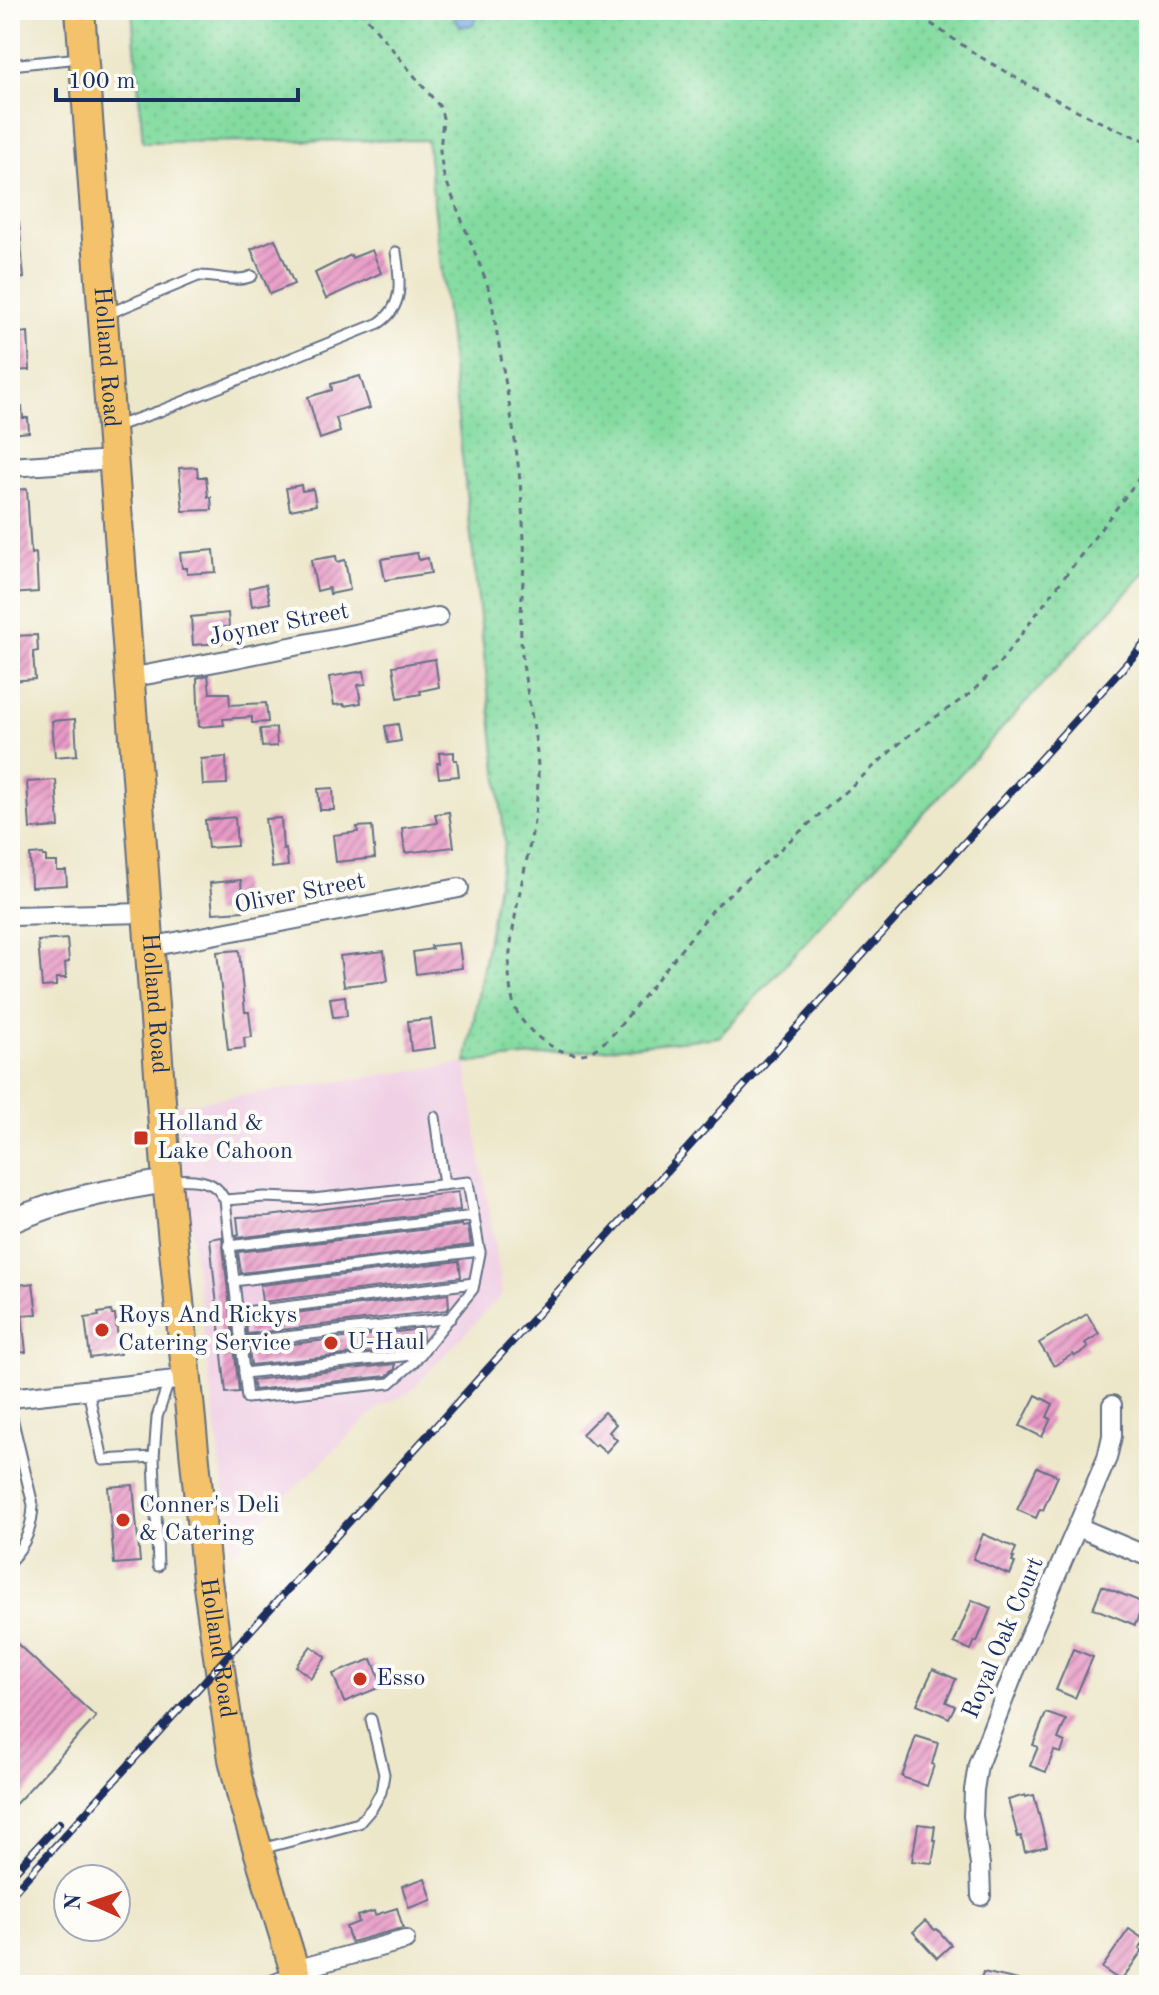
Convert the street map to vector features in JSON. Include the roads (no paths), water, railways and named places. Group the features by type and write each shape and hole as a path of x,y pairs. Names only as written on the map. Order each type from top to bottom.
{"main road":[{"name":"Holland Road","path":"80,10 167,1181 177,1380 233,1759 297,1978"}],"street":[{"path":"10,467 113,460"},
{"name":"Joyner Street","path":"129,678 438,617"},
{"name":"Oliver Street","path":"149,947 459,888"},
{"path":"10,916 146,913"},
{"path":"10,1222 62,1202 108,1190 167,1181"},
{"path":"10,1398 177,1380"},
{"name":"Royal Oak Court","path":"981,1896 973,1816 978,1765 1013,1675 1107,1458 1112,1436 1112,1405"},
{"path":"1078,1527 1149,1557"},
{"path":"297,1978 405,1940"}],"lane":[{"path":"10,65 83,58"},
{"path":"111,428 379,323 395,309 399,297 396,252"},
{"path":"102,316 198,276 212,275 234,281 252,276"},
{"path":"435,1117 444,1185"},
{"path":"167,1181 198,1181 216,1187 225,1200 247,1398 390,1383 421,1354 473,1289 480,1251 468,1182 313,1199 264,1197 225,1200"},
{"path":"229,1246 474,1216"},
{"path":"233,1281 480,1251"},
{"path":"237,1313 474,1283"},
{"path":"240,1342 451,1318"},
{"path":"244,1373 421,1354"},
{"path":"158,1566 154,1457 157,1417 177,1380"},
{"path":"88,1390 103,1460 154,1457"},
{"path":"10,1409 33,1505 28,1536 10,1561"},
{"path":"258,1850 359,1823 366,1816 381,1792 384,1774 371,1719"},
{"path":"261,1985 297,1978"}],"water":[{"path":"455,10 482,10 472,25 461,27 455,20"}],"railway":[{"path":"10,1896 1149,639"},
{"path":"10,1877 59,1823"}],"place":[{"name":"Holland & Lake Cahoon","path":"141,1138"},
{"name":"Roys And Rickys Catering Service","path":"102,1330"},
{"name":"U-Haul","path":"331,1343"},
{"name":"Conner's Deli & Catering","path":"123,1520"},
{"name":"Esso","path":"360,1679"}]}
